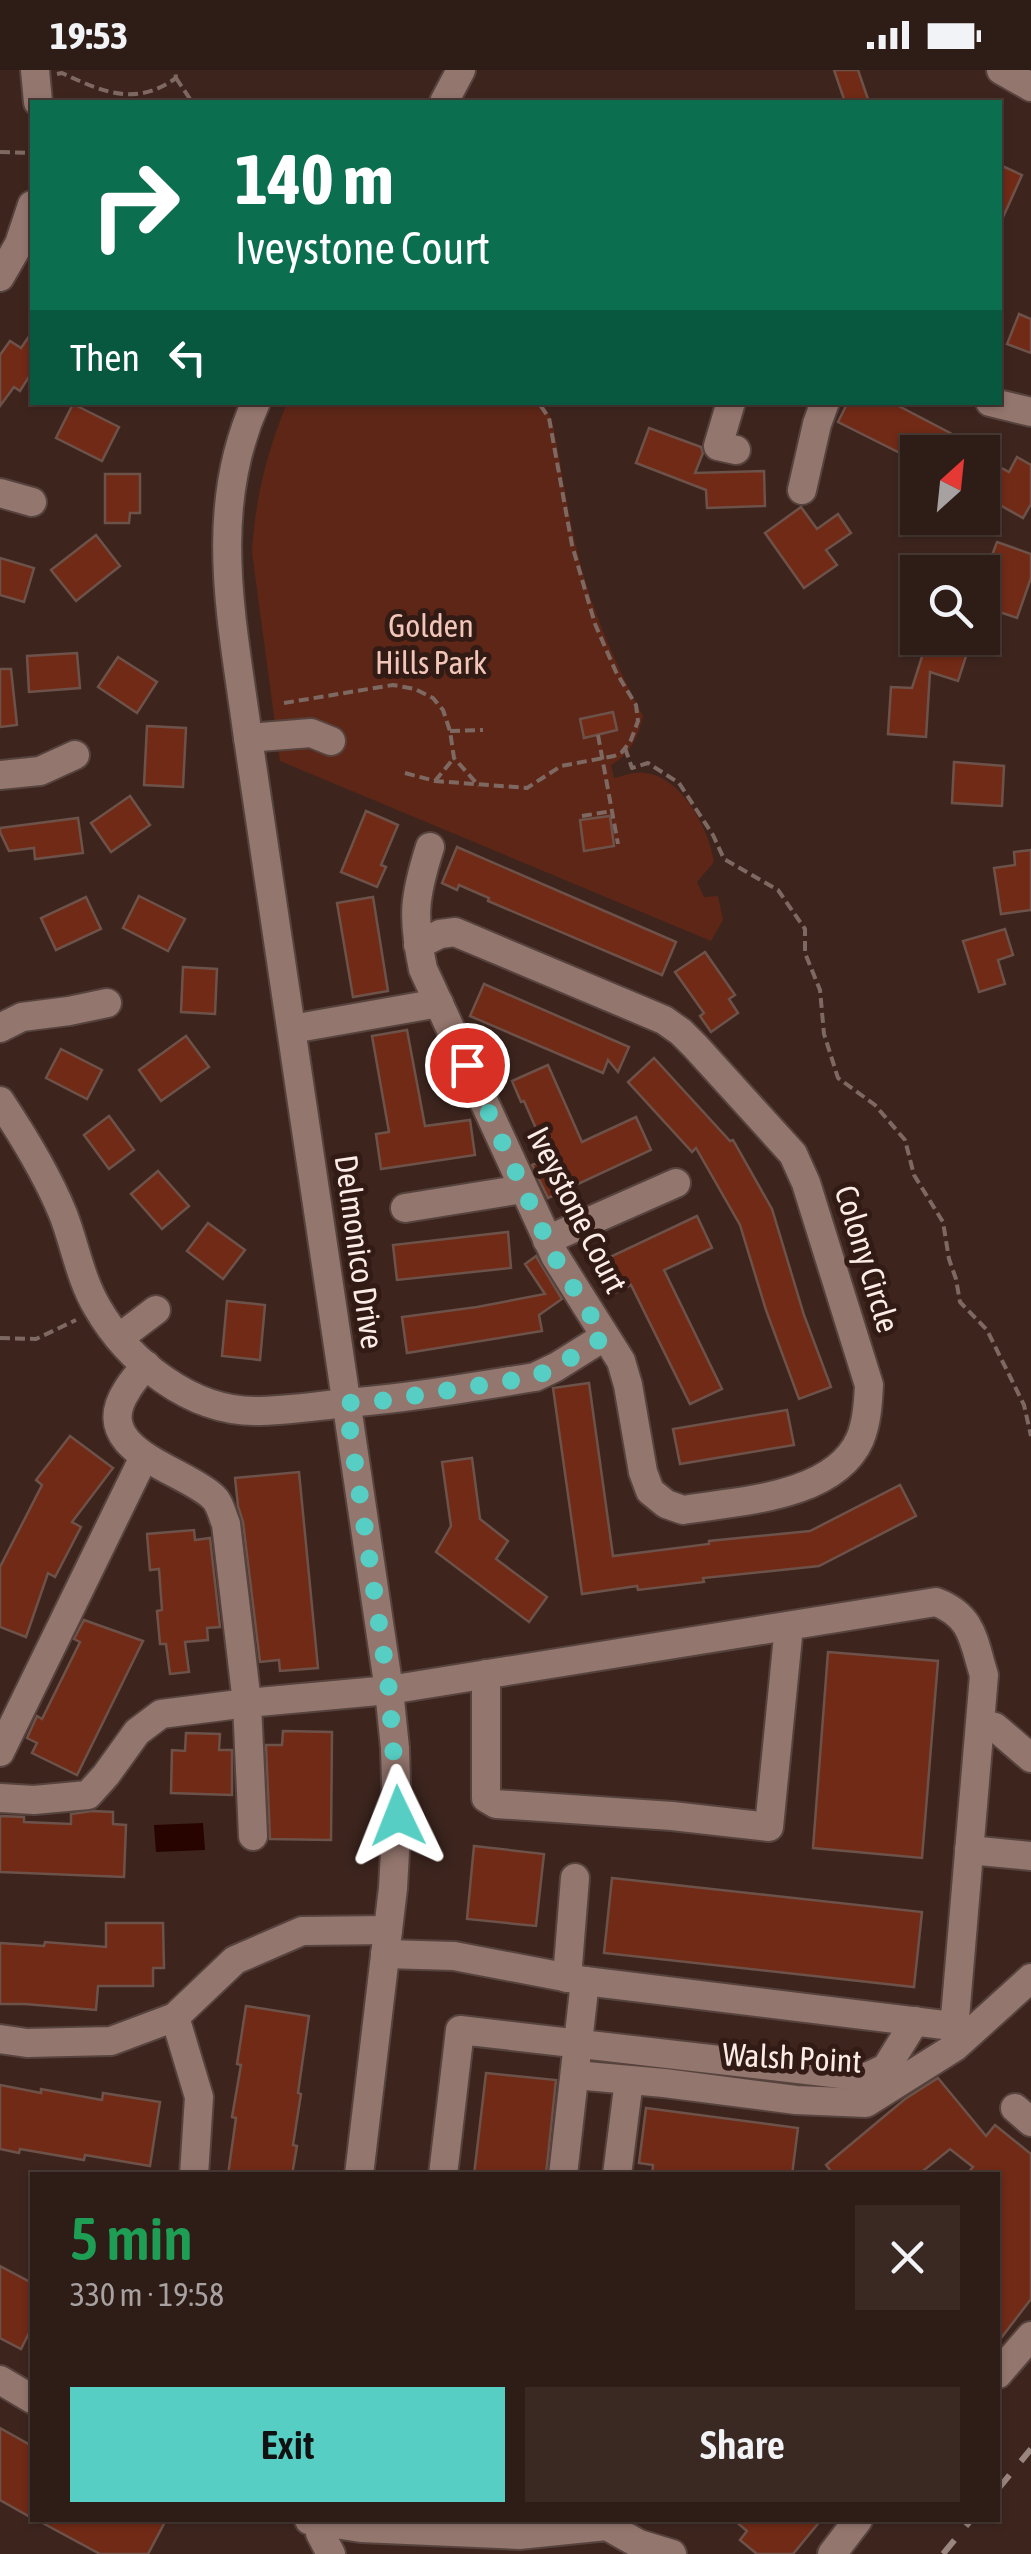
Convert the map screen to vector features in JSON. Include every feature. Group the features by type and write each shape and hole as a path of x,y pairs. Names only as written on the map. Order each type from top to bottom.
{"street":[{"path":"445,100 461,70"},
{"path":"1000,70 1031,86"},
{"path":"0,277 30,218"},
{"name":"Delmonico Drive","path":"255,405 238,448 226,528 228,580 389,1690 398,1816 359,2172"},
{"path":"730,405 718,446 736,450"},
{"path":"802,490 823,405"},
{"path":"1002,405 1031,412"},
{"path":"0,494 32,502"},
{"path":"248,738 312,733 331,741"},
{"path":"0,775 40,771 75,755"},
{"name":"Iveystone Court","path":"0,1102 61,1209 86,1286 98,1309 119,1338 160,1378 191,1395 221,1406 253,1411 380,1401 534,1377 556,1367 604,1337 547,1240 423,969 415,908 430,847"},
{"name":"Colony Circle","path":"418,945 440,934 455,932 664,1020 695,1046 792,1154 806,1183 870,1385 859,1440 847,1460 826,1476 796,1490 683,1510 666,1504 650,1491 642,1472 628,1385 621,1361 604,1337"},
{"path":"0,1028 22,1017 106,1003"},
{"path":"292,1029 440,1003"},
{"path":"547,1240 676,1183"},
{"path":"404,1208 523,1189"},
{"path":"119,1338 156,1310"},
{"path":"146,1365 125,1392 116,1416 124,1438 144,1457 216,1498 226,1524 247,1703 253,1836"},
{"path":"4,1737 144,1457"},
{"path":"0,1798 34,1800 88,1795 137,1732 160,1714 389,1690 936,1602 954,1608 966,1620 984,1674 955,2018 944,2025 576,1979 387,1942 302,1932 235,1960 175,2017 112,2041 0,2039"},
{"path":"486,1674 486,1798 496,1804 769,1827 789,1626"},
{"path":"980,1723 995,1726 1031,1758"},
{"path":"969,1850 1031,1856"},
{"path":"563,2172 578,2044 575,1878"},
{"name":"Walsh Point","path":"575,2075 796,2100 866,2103 955,2047 1031,1978"},
{"path":"175,2017 199,2097 194,2172"},
{"path":"443,2172 460,2030 867,2078 886,2068 915,2021"},
{"path":"617,2172 629,2080"},
{"path":"0,2380 30,2398"},
{"path":"832,2554 856,2522"},
{"path":"317,2534 361,2528 518,2545 606,2523 639,2544 672,2554"}],"path":[{"path":"175,70 191,100"},
{"path":"36,82 62,73 118,95 144,93 176,78"},
{"path":"0,152 30,153"},
{"path":"405,772 434,781 526,788 561,766 614,756 625,748 638,721 636,705 595,624 572,545 548,418 540,405"},
{"path":"284,702 393,685 415,689 434,698 442,710 454,758 479,786"},
{"path":"450,731 484,730"},
{"path":"598,735 618,844"},
{"path":"625,748 632,768 648,764 678,782 724,859 778,890 804,929 806,953 820,990 824,1034 838,1078 875,1105 905,1140 914,1175 943,1222 960,1302 986,1330 1024,1405 1031,1436"},
{"path":"434,781 454,758"},
{"path":"582,816 612,811"},
{"path":"0,1338 36,1339 98,1309"}],"green space":[{"name":"Golden Hills Park","path":"286,405 544,405 552,420 575,541 591,598 643,716 632,745 611,765 614,778 637,773 658,776 682,794 700,821 714,862 697,882 704,897 718,896 723,920 711,941 280,761 252,552 263,476"}],"shaded area":[{"path":"203,1823 205,1850 156,1852 154,1825"}],"building":[{"path":"834,70 858,70 868,100 844,100"},
{"path":"1002,166 1022,175 1002,220"},
{"path":"1019,314 1031,319 1031,353 1007,344"},
{"path":"30,335 30,375 20,391 14,387 0,406 0,355 10,341 21,348"},
{"path":"72,405 119,427 102,461 56,438"},
{"path":"846,405 897,405 954,435 900,435 900,453 838,422"},
{"path":"649,428 701,447 703,453 695,473 764,471 765,506 707,508 706,490 636,463"},
{"path":"1017,457 1031,465 1031,504 1023,518 1000,505 1000,467 1009,472"},
{"path":"105,474 140,474 140,513 130,513 129,523 105,523"},
{"path":"801,507 817,529 838,514 851,533 826,550 837,565 804,588 765,533"},
{"path":"96,535 120,566 76,601 51,570"},
{"path":"997,542 1031,554 1031,578 1017,618 1000,612 1000,555 992,555"},
{"path":"0,558 34,568 24,602 0,595"},
{"path":"77,653 80,688 29,692 27,656"},
{"path":"923,655 966,655 958,681 930,672 926,737 888,734 891,687 912,688"},
{"path":"118,657 157,682 137,713 98,687"},
{"path":"0,669 11,669 17,725 0,727"},
{"path":"613,712 617,730 584,738 580,719"},
{"path":"147,726 186,728 183,787 144,785"},
{"path":"954,762 1004,766 1002,806 952,803"},
{"path":"130,796 150,825 111,852 91,823"},
{"path":"366,811 398,825 381,865 386,867 377,887 341,872"},
{"path":"610,816 614,846 584,851 580,820"},
{"path":"78,818 83,853 35,859 34,848 9,851 0,832 0,828"},
{"path":"457,847 676,942 662,975 459,885 457,890 442,883"},
{"path":"1031,850 1031,910 1001,914 994,868 1015,865 1014,852"},
{"path":"139,896 185,919 168,951 123,928"},
{"path":"86,897 101,929 56,950 41,918"},
{"path":"373,897 388,991 353,997 337,903"},
{"path":"1005,929 1013,955 998,960 1005,984 979,992 963,941"},
{"path":"705,952 735,995 729,999 738,1013 711,1032 700,1016 704,1013 675,972"},
{"path":"183,967 217,969 215,1014 181,1012"},
{"path":"484,984 629,1047 618,1072 608,1060 603,1073 470,1016"},
{"path":"407,1030 425,1126 470,1120 475,1155 381,1169 376,1134 389,1132 372,1036"},
{"path":"186,1036 209,1067 161,1101 139,1070"},
{"path":"61,1049 102,1070 87,1099 46,1078"},
{"path":"654,1058 733,1140 772,1209 831,1387 799,1399 740,1225 696,1148 692,1152 628,1082"},
{"path":"548,1065 582,1142 636,1117 651,1150 548,1198 532,1165 549,1158 512,1081"},
{"path":"109,1116 134,1150 109,1169 84,1135"},
{"path":"158,1171 189,1206 162,1229 131,1194"},
{"path":"697,1216 712,1248 664,1270 722,1389 690,1404 631,1285 608,1296 593,1265"},
{"path":"208,1223 245,1250 223,1279 187,1251"},
{"path":"508,1232 511,1268 397,1280 393,1245"},
{"path":"536,1256 562,1299 539,1315 542,1331 407,1353 402,1317 545,1294 525,1264"},
{"path":"227,1301 265,1305 260,1360 222,1356"},
{"path":"589,1383 613,1556 810,1531 900,1485 916,1516 819,1566 582,1594 553,1388"},
{"path":"787,1410 794,1445 680,1464 673,1429"},
{"path":"70,1436 113,1468 72,1522 81,1527 55,1577 48,1573 26,1637 0,1627 0,1567 42,1485 36,1480"},
{"path":"472,1458 480,1519 508,1541 496,1559 547,1597 529,1622 436,1552 451,1526 442,1462"},
{"path":"299,1472 318,1668 280,1671 279,1660 260,1662 235,1478"},
{"path":"194,1530 195,1540 210,1538 220,1627 207,1628 208,1640 185,1642 189,1672 170,1674 166,1644 160,1644 159,1569 150,1570 147,1534"},
{"path":"84,1620 143,1641 77,1775 32,1753 37,1743 27,1738 37,1716 42,1719 80,1642 74,1639"},
{"path":"828,1652 938,1661 922,1858 813,1848"},
{"path":"283,1731 332,1732 331,1840 270,1839 266,1745 282,1745"},
{"path":"186,1733 220,1734 219,1750 232,1750 232,1795 171,1793 172,1750 185,1751"},
{"path":"113,1812 113,1824 126,1825 124,1877 0,1872 0,1816 24,1817 24,1822 71,1824 71,1814"},
{"path":"474,1846 544,1854 536,1926 467,1919"},
{"path":"612,1878 922,1912 914,1987 604,1953"},
{"path":"106,1923 163,1923 164,1968 153,1968 153,1986 98,1986 96,2010 0,2004 0,1943 106,1947"},
{"path":"246,2006 309,2016 293,2172 228,2172 241,2065 237,2064"},
{"path":"486,2073 556,2080 546,2172 474,2172"},
{"path":"938,2078 986,2136 995,2125 1031,2154 1031,2299 1000,2339 1000,2172 969,2172 973,2167 950,2149 922,2172 832,2172 826,2165 905,2099"},
{"path":"0,2085 102,2100 103,2093 160,2102 150,2166 85,2155 84,2160 0,2149"},
{"path":"646,2108 798,2128 792,2172 652,2172 653,2165 639,2163"},
{"path":"0,2266 30,2282 30,2331 21,2349 0,2338"},
{"path":"0,2428 30,2445 30,2517 0,2500"},
{"path":"41,2522 165,2522 148,2554 100,2554"},
{"path":"736,2522 819,2522 793,2554 757,2554 740,2540 747,2531"}],"railway":[{"path":"1000,2487 1031,2449"},
{"path":"943,2554 969,2522"}],"route":[{"path":"398,1816 389,1690 346,1403 534,1377 604,1337 554,1256 467,1065"}]}
